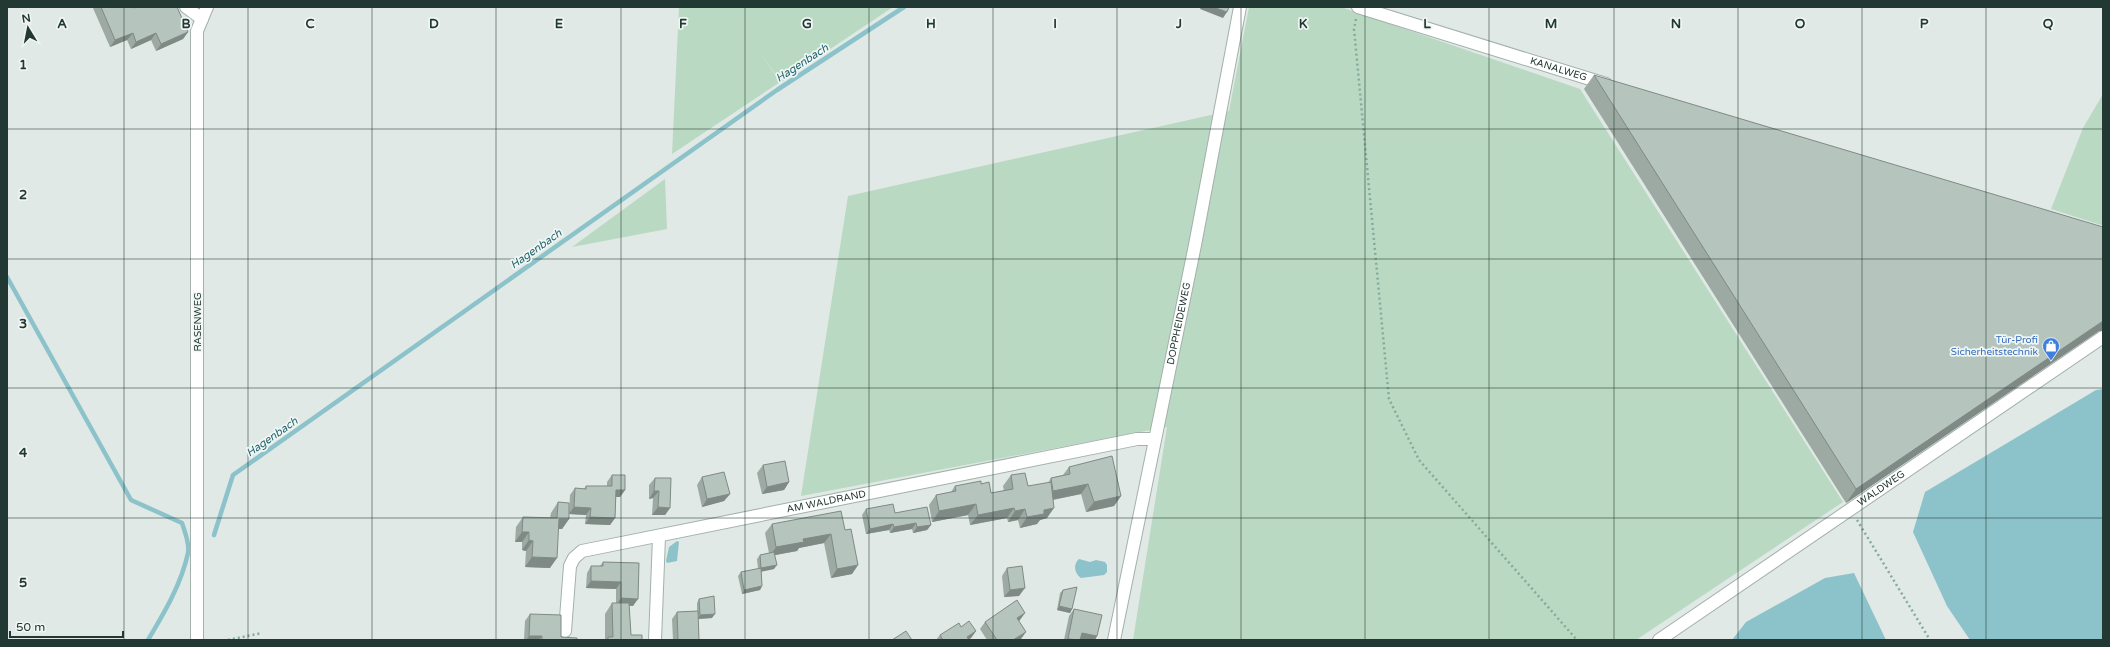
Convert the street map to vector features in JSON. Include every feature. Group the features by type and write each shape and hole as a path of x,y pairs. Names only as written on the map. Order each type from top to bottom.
{"street":[{"path":"186,7 202,19"},
{"name":"RASENWEG","path":"197,640 197,31 207,7"},
{"name":"DOPPHEIDEWEG","path":"1114,640 1195,245 1240,7"},
{"name":"KANALWEG","path":"1358,7 1614,86"},
{"name":"WALDWEG","path":"1659,640 2103,337"},
{"name":"AM WALDRAND","path":"565,631 570,566 574,558 582,551 659,537 792,508 1121,442 1137,439 1154,439"},
{"path":"655,640 659,537"}],"path":[{"path":"1358,7 1354,29 1389,400 1419,460 1577,640"},
{"path":"1850,510 1930,640"},
{"path":"228,640 262,633"}],"green space":[{"path":"679,7 893,7 781,82 761,54 780,82 672,154"},
{"path":"1249,7 1341,7 1580,89 1843,502 1636,640 1133,640 1167,427 801,496 848,196 1229,111"},
{"path":"2103,94 2103,224 2101,225 2051,209 2083,128"},
{"path":"665,179 667,229 572,247"}],"water":[{"path":"2103,389 2103,640 1970,640 1947,606 1913,532 1925,492 2096,390"},
{"path":"677,541 679,542 677,561 667,563 666,561 669,547"},
{"path":"1079,559 1090,562 1096,560 1105,562 1107,565 1107,572 1104,575 1081,578 1077,574 1075,568"},
{"path":"1854,573 1886,640 1732,640 1746,622 1825,578"}],"building":[{"path":"101,7 177,7 188,32 161,44 156,33 136,42 133,33 115,40"},
{"path":"1213,7 1229,7 1227,12"},
{"path":"1594,75 2103,227 2103,321 1856,489"},
{"path":"1112,456 1121,496 1094,502 1088,484 1053,491 1051,478 1070,474 1069,467"},
{"path":"785,461 789,482 767,487 763,465"},
{"path":"724,472 730,494 707,499 702,477"},
{"path":"1025,473 1028,486 1051,482 1054,508 1044,510 1044,514 1027,517 1025,509 1015,511 1014,508 978,515 976,504 939,511 936,495 956,491 955,486 981,481 981,484 989,482 991,493 1013,489 1011,475"},
{"path":"612,475 625,475 625,490 616,490 615,518 590,517 591,508 574,507 575,488 586,489 586,486 612,486"},
{"path":"655,478 671,478 670,508 658,507 659,491 654,491"},
{"path":"558,502 569,503 569,519 559,519 557,558 532,557 533,541 529,540 529,532 522,532 523,517 557,518"},
{"path":"893,504 895,513 927,507 931,525 917,527 916,523 894,527 893,524 870,529 866,509"},
{"path":"841,511 845,530 851,529 858,565 837,569 831,534 803,539 804,542 776,547 772,524"},
{"path":"774,552 777,565 761,568 760,555"},
{"path":"603,562 639,563 638,599 621,598 621,582 591,581 591,566 603,566"},
{"path":"1022,566 1025,588 1010,590 1007,568"},
{"path":"761,568 762,586 744,590 741,572"},
{"path":"1077,587 1072,609 1059,606 1063,590"},
{"path":"714,596 715,614 700,615 699,599"},
{"path":"1017,600 1025,613 1017,618 1026,632 1013,640 997,640 985,622"},
{"path":"612,603 629,603 631,635 642,635 642,640 608,640 608,637 613,637"},
{"path":"1074,609 1102,615 1097,636 1082,633 1080,640 1068,639"},
{"path":"698,611 699,640 678,640 677,612"},
{"path":"530,614 561,615 561,637 577,638 577,640 542,640 542,636 529,636"},
{"path":"969,621 976,631 967,637 969,640 943,640 940,635 959,623 961,627"},
{"path":"906,631 912,640 892,640"}],"waterway":[{"name":"Hagenbach","path":"214,535 233,475 777,90 904,7"},
{"path":"7,277 131,500 182,523 188,546 185,565 171,598 148,640"}],"place":[{"name":"Tür-Profi Sicherheitstechnik","path":"2051,361"}]}
